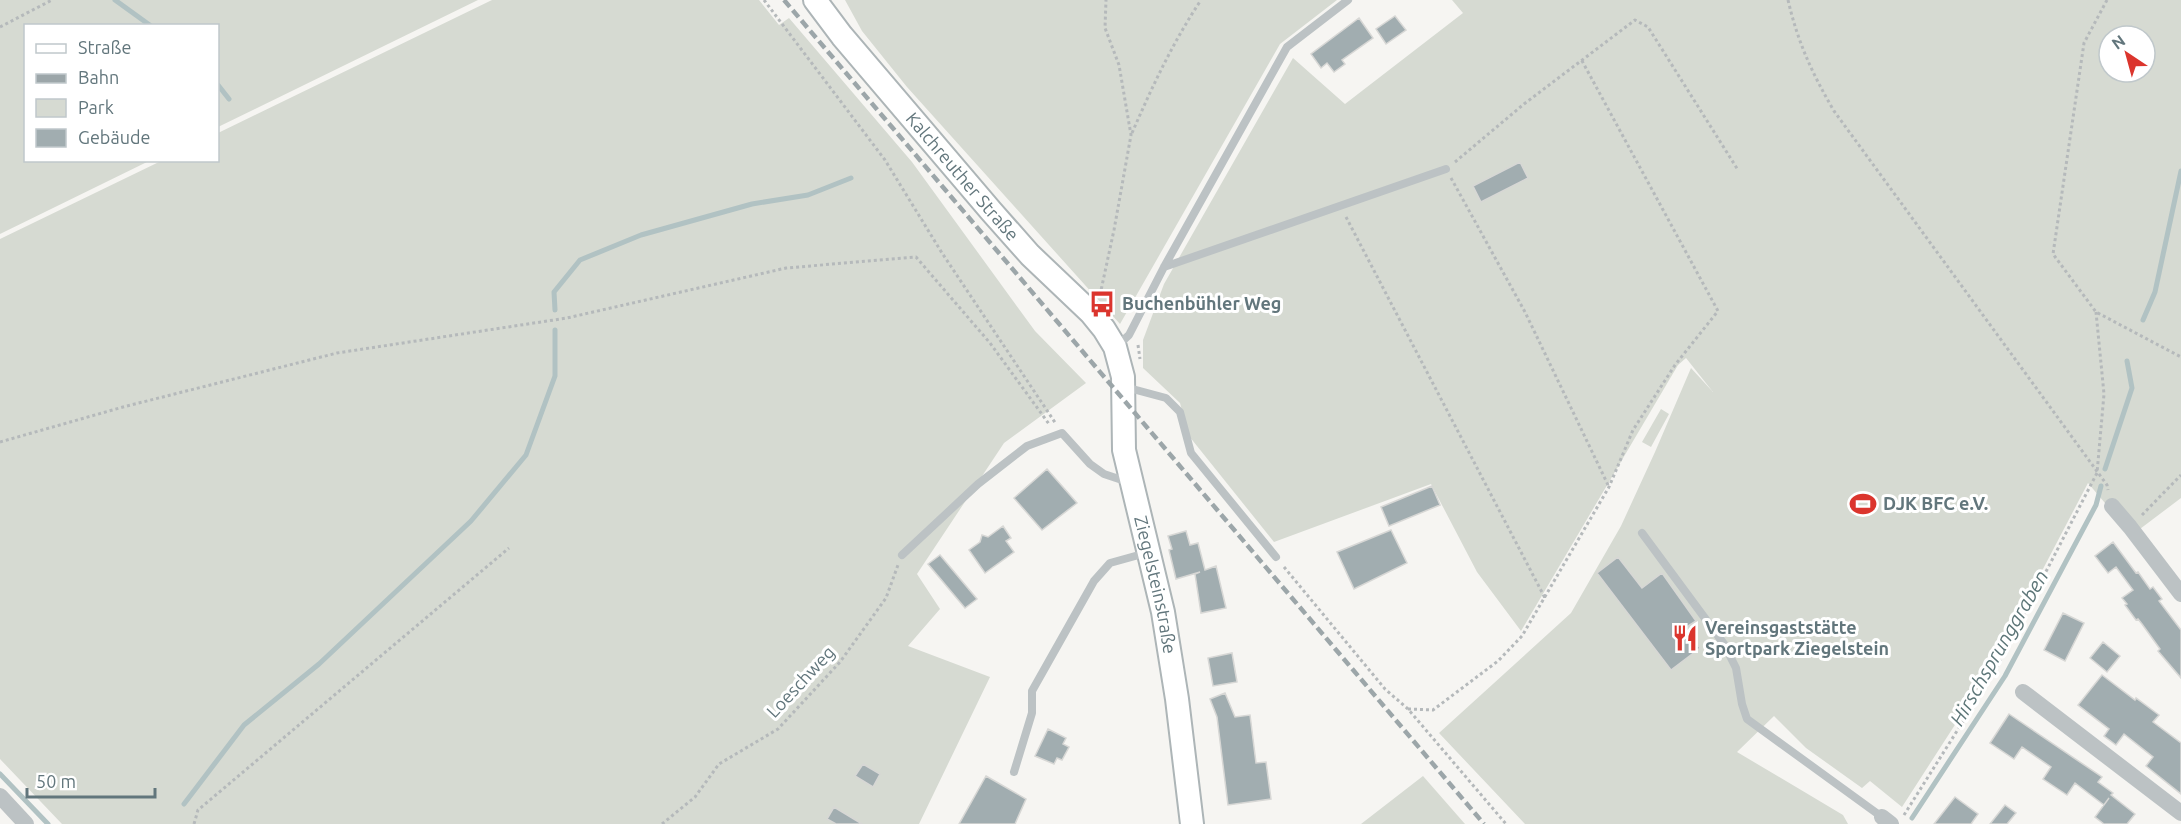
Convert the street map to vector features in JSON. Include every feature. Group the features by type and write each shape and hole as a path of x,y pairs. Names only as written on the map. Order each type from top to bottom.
{"street":[{"name":"Kalchreuther Straße","path":"815,0 842,36 991,211 1030,255 1091,313 1115,347"},
{"name":"Ziegelsteinstraße","path":"1115,347 1122,368 1123,437 1131,483 1150,552 1178,699 1192,824"},
{"path":"2112,506 2181,594"},
{"path":"2023,692 2181,813"},
{"path":"1,799 26,824"}],"lane":[{"path":"1115,347 1129,335 1164,267 1287,47 1348,0"},
{"path":"1164,267 1446,169"},
{"path":"1123,386 1166,398 1180,412 1191,453 1276,557"},
{"path":"902,555 978,484 1027,446 1059,434 1090,464 1104,474 1131,483"},
{"path":"1642,533 1724,644 1736,668 1747,719 1886,821"},
{"path":"1014,772 1032,713 1032,691 1094,581 1110,563 1150,552"}],"path":[{"path":"0,27 52,0"},
{"path":"764,0 885,160 1059,434"},
{"path":"1106,0 1105,28 1119,64 1131,135"},
{"path":"1098,305 1131,135 1182,28 1201,0"},
{"path":"1788,0 1795,31 1812,73 1834,111 2107,485 2112,506"},
{"path":"2107,0 2084,43 2053,254 2096,312 2181,357"},
{"path":"1609,487 1525,312 1446,169 1581,59 1635,20 1648,27 1738,170"},
{"path":"1408,709 1433,710 1498,661 1522,636 1609,487 1633,430 1675,365 1718,311 1581,59"},
{"path":"1341,206 1545,598"},
{"path":"0,442 123,407 337,353 567,318 786,268 916,257 990,343 1059,434"},
{"path":"1898,824 1993,674 2097,473 2104,394 2096,312"},
{"path":"990,343 998,337"},
{"path":"2130,527 2181,475"},
{"path":"194,824 198,810 509,548"},
{"name":"Loeschweg","path":"662,824 694,797 719,764 778,729 840,662 886,598 902,555"},
{"path":"1276,557 1385,689 1408,709 1506,824"}],"green space":[{"path":"0,0 478,0 219,127 219,24 24,24 24,162 147,162 0,234"},
{"path":"492,0 759,0 779,25 789,18 912,162 1035,331 1086,383 1004,443 917,574 940,609 908,646 990,677 919,824 62,824 0,759 0,239 159,162 219,162 219,133"},
{"path":"845,0 1337,0 1280,44 1120,324 907,87 862,31"},
{"path":"1452,0 2181,0 2181,498 2132,535 2088,483 1989,672 1902,807 1870,781 1862,788 1806,748 1774,716 1737,752 1843,815 1848,824 1525,824 1439,733 1571,613 1621,526 1691,368 1713,392 1686,358 1678,365 1521,631 1477,572 1431,484 1274,542 1189,436 1180,403 1143,368 1143,340 1164,284 1293,58 1345,104 1463,13"},
{"path":"1661,409 1669,414 1651,447 1642,442"},
{"path":"1423,776 1465,824 1361,824"}],"building":[{"path":"1395,16 1406,30 1386,44 1376,29"},
{"path":"1359,18 1373,38 1342,60 1345,64 1334,72 1327,63 1321,68 1311,54"},
{"path":"1520,162 1528,178 1481,202 1473,186"},
{"path":"1047,469 1077,503 1042,530 1014,498"},
{"path":"1432,486 1440,505 1389,526 1381,507"},
{"path":"1003,526 1011,538 1006,541 1014,552 985,573 969,550 980,542 982,535 988,537"},
{"path":"1391,530 1407,563 1354,589 1337,552"},
{"path":"1186,531 1190,545 1198,543 1205,570 1216,566 1226,608 1201,613 1195,574 1200,572 1176,579 1168,536"},
{"path":"2113,542 2150,589 2153,587 2162,599 2159,601 2181,630 2181,678 2158,651 2160,649 2142,624 2138,619 2136,620 2125,605 2127,604 2122,598 2133,590 2116,567 2108,573 2095,556"},
{"path":"940,555 977,599 965,608 928,564"},
{"path":"1618,557 1642,588 1662,573 1696,621 1685,628 1700,648 1671,670 1597,573"},
{"path":"2063,613 2084,623 2065,661 2044,650"},
{"path":"2103,642 2120,656 2107,672 2090,658"},
{"path":"1232,653 1237,682 1213,686 1208,658"},
{"path":"2102,675 2159,715 2153,722 2181,743 2181,794 2146,766 2153,757 2124,734 2116,745 2104,736 2109,729 2078,705"},
{"path":"1225,693 1235,717 1250,715 1256,763 1266,762 1271,799 1228,805 1217,717 1210,699"},
{"path":"2009,714 2102,777 2098,782 2135,814 2127,824 2104,824 2095,817 2104,805 2075,783 2067,795 2043,779 2051,767 2022,747 2014,759 1990,743"},
{"path":"1048,729 1066,738 1063,744 1069,747 1062,760 1057,758 1054,764 1035,756"},
{"path":"863,764 880,774 873,787 855,776"},
{"path":"986,776 1026,799 1015,824 959,824"},
{"path":"1955,797 1978,814 1971,824 1934,824"},
{"path":"2005,805 2016,813 2007,824 1990,824"},
{"path":"834,807 862,824 836,824 827,819"}],"waterway":[{"path":"115,0 148,24"},
{"path":"219,86 229,99"},
{"name":"Hirschsprunggraben","path":"2143,320 2155,292 2181,171"},
{"path":"555,310 554,292 580,260 641,235 752,204 808,195 851,178"},
{"path":"184,804 244,725 319,664 471,521 526,455 555,376 555,330"},
{"name":"Hirschsprunggraben","path":"2105,469 2132,388 2127,361"},
{"name":"Hirschsprunggraben","path":"1912,818 2005,676 2096,505 2101,486"},
{"path":"0,774 48,824"}],"railway":[{"path":"784,0 1484,824"}],"place":[{"name":"Buchenbühler Weg","path":"1102,304"},
{"name":"DJK BFC e.V.","path":"1863,504"},
{"name":"Vereinsgaststätte Sportpark Ziegelstein","path":"1685,638"}]}
